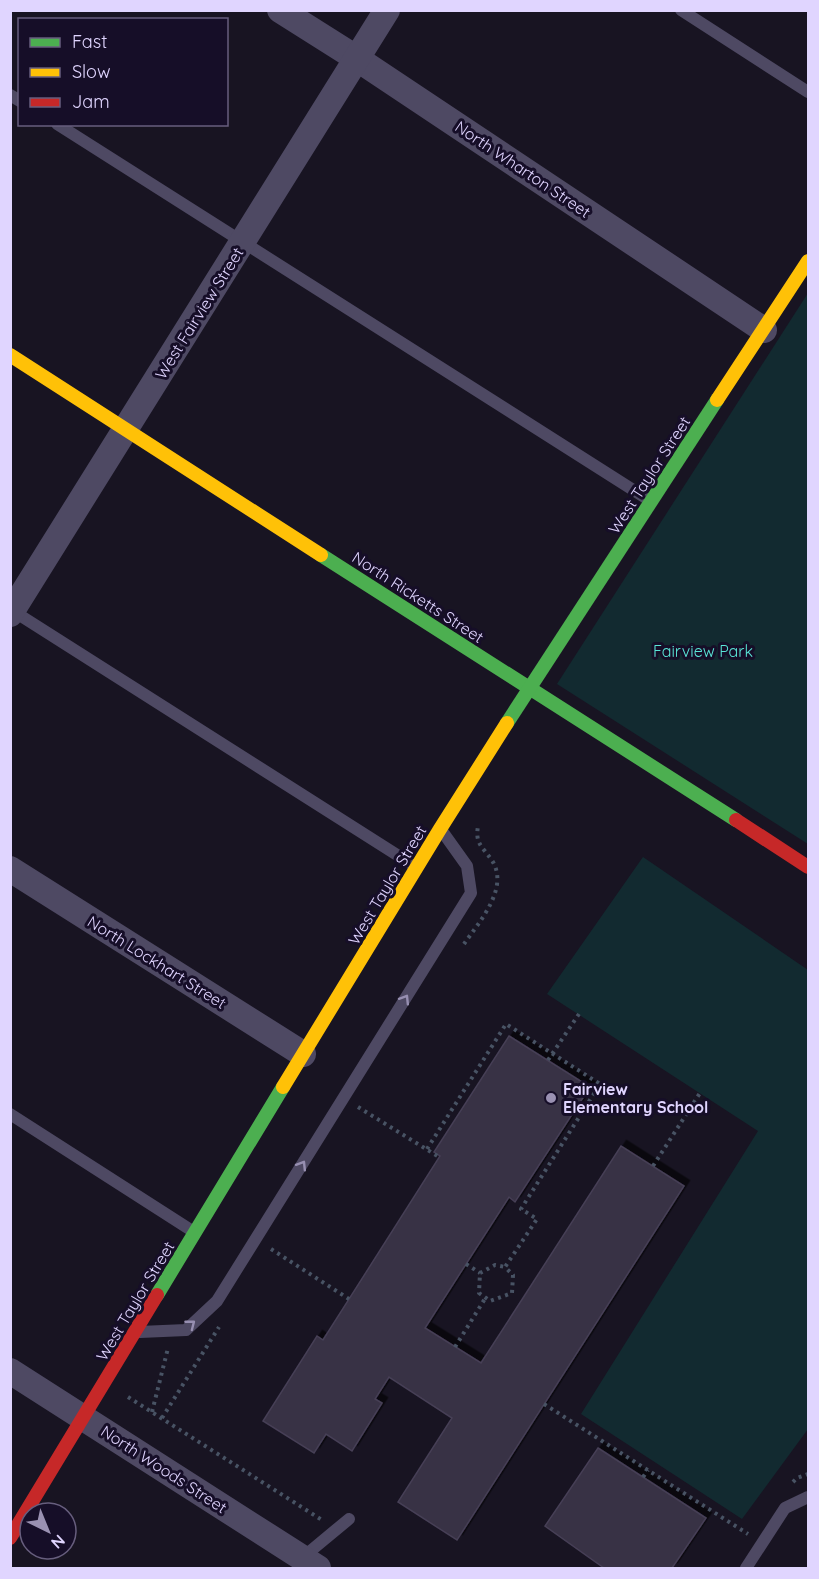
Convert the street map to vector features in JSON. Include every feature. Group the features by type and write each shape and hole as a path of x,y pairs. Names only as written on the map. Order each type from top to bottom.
{"main road":[{"name":"West Taylor Street","path":"10,1538 85,1418 440,829 529,688 808,261"},
{"name":"North Ricketts Street","path":"10,355 808,867"}],"street":[{"name":"North Wharton Street","path":"280,10 356,58 764,330"},
{"name":"West Fairview Street","path":"11,611 127,430 387,10"},
{"name":"North Lockhart Street","path":"10,869 303,1054"},
{"name":"North Woods Street","path":"10,1371 310,1563"}],"lane":[{"path":"681,10 808,92"},
{"path":"60,126 651,501"},
{"path":"11,611 417,867"},
{"path":"135,1332 186,1330 217,1301 471,893 467,866 440,829"},
{"path":"10,1114 195,1233"},
{"path":"746,1569 785,1508 808,1497"},
{"path":"310,1563 349,1519"}],"path":[{"path":"548,1060 579,1014"},
{"path":"427,1149 507,1024 600,1084 521,1209 537,1219 505,1267"},
{"path":"653,1166 700,1093"},
{"path":"344,1098 439,1157"},
{"path":"255,1239 349,1299"},
{"path":"466,1264 480,1273"},
{"path":"495,1265 505,1267 513,1275 512,1293 490,1301 479,1293 480,1273 495,1265"},
{"path":"455,1347 486,1298"},
{"path":"152,1412 173,1330"},
{"path":"101,1389 131,1398 324,1521"},
{"path":"544,1404 762,1542"},
{"path":"643,1477 648,1470"}],"green space":[{"name":"Fairview Park","path":"808,293 808,844 557,684"},
{"path":"643,857 808,970 808,1429 742,1519 581,1414 758,1131 547,994"}],"building":[{"path":"509,1036 590,1087 515,1202 509,1197 425,1328 481,1363 621,1146 684,1186 457,1540 398,1502 452,1418 389,1377 375,1399 382,1403 352,1451 326,1434 314,1453 263,1421 317,1336 323,1340 440,1156 434,1152"},
{"path":"598,1448 706,1518 672,1568 604,1568 545,1526"}],"traffic: fast":[{"path":"507,723 717,400"},
{"path":"321,555 736,820"},
{"path":"157,1295 283,1087"}],"traffic: slow":[{"path":"717,400 808,261"},
{"path":"10,355 321,555"},
{"path":"283,1087 507,723"}],"traffic: jam":[{"path":"736,820 808,867"},
{"path":"10,1538 157,1295"}],"place":[{"name":"Fairview Elementary School","path":"551,1098"}]}
